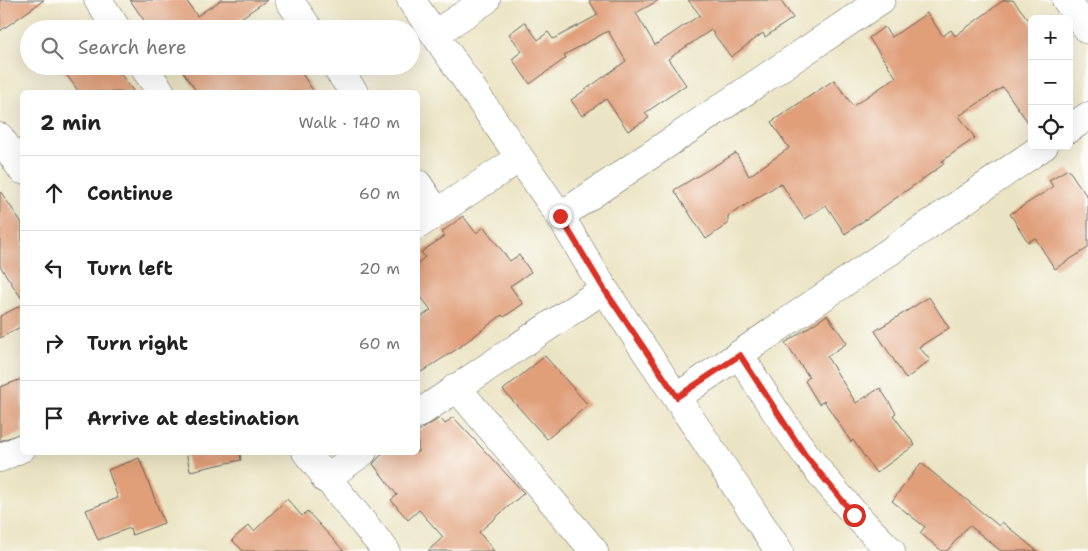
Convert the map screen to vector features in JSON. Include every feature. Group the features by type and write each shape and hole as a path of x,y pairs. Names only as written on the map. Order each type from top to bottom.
{"street":[{"path":"98,0 111,20"},
{"path":"289,0 303,20"},
{"path":"411,0 560,216 604,289 780,551"},
{"path":"435,34 486,0"},
{"path":"560,216 880,0"},
{"path":"1066,0 1088,30"},
{"path":"149,75 160,90"},
{"path":"342,75 353,90"},
{"path":"1073,126 1088,116"},
{"path":"0,137 20,167"},
{"path":"677,397 1038,150"},
{"path":"420,192 427,218 520,158"},
{"path":"420,413 604,289"},
{"path":"740,355 805,455 854,515 891,551"},
{"path":"456,387 594,551"},
{"path":"0,458 20,449"},
{"path":"308,455 325,479 386,551"},
{"path":"325,479 359,455"}],"building":[{"path":"0,0 44,0 0,31"},
{"path":"130,0 186,0 197,16 221,0 267,0 238,20 144,20"},
{"path":"589,0 659,0 636,13 655,45 700,15 688,0 780,0 793,18 765,37 763,33 731,57 711,30 668,59 686,85 645,113 649,118 628,131 606,99 582,116 571,100 626,61 608,31 564,55 566,58 530,84 512,59 522,51 509,34 525,22 538,40 548,32 553,39 598,15"},
{"path":"1004,0 1013,0 1028,19 1028,122 1003,87 959,116 975,138 942,161 944,164 845,234 826,205 804,219 781,183 728,216 728,224 706,239 674,190 736,153 749,176 789,148 771,122 834,80 853,106 896,77 869,38 884,27 892,37 927,13 943,36 951,30 955,36"},
{"path":"67,75 122,75 133,90 78,90"},
{"path":"185,75 303,75 313,90 196,90"},
{"path":"1068,169 1088,198 1088,248 1055,269 1035,238 1028,242 1010,214 1053,187 1049,180"},
{"path":"0,191 20,220 20,296 0,266"},
{"path":"463,216 476,233 484,227 510,261 519,255 531,272 510,286 523,304 504,317 502,315 454,351 420,373 420,318 431,310 420,296 420,261 425,257 421,252 445,236 442,232"},
{"path":"929,297 949,328 919,347 930,360 906,379 875,331"},
{"path":"20,306 20,327 0,338 0,316"},
{"path":"827,315 847,343 827,357 856,403 880,388 896,413 893,415 915,445 876,473 853,440 851,442 824,401 819,404 805,381 809,377 785,343"},
{"path":"545,356 588,405 547,439 503,390"},
{"path":"20,380 20,434 0,441 0,387"},
{"path":"453,417 524,493 479,532 494,551 428,551 443,537 419,510 408,520 391,500 397,495 373,464 381,455 420,455 420,430 440,418 445,424"},
{"path":"187,455 240,455 241,460 190,471"},
{"path":"139,458 164,523 132,535 130,528 98,540 86,510 118,498 108,470"},
{"path":"921,463 999,526 1002,522 1037,551 1001,551 969,525 947,551 942,551 920,533 925,527 892,501"},
{"path":"287,499 302,516 307,511 344,551 243,551 232,540 249,525 254,531"}],"route":[{"path":"560,216 604,289 677,397 740,355 805,455 854,515"}]}
